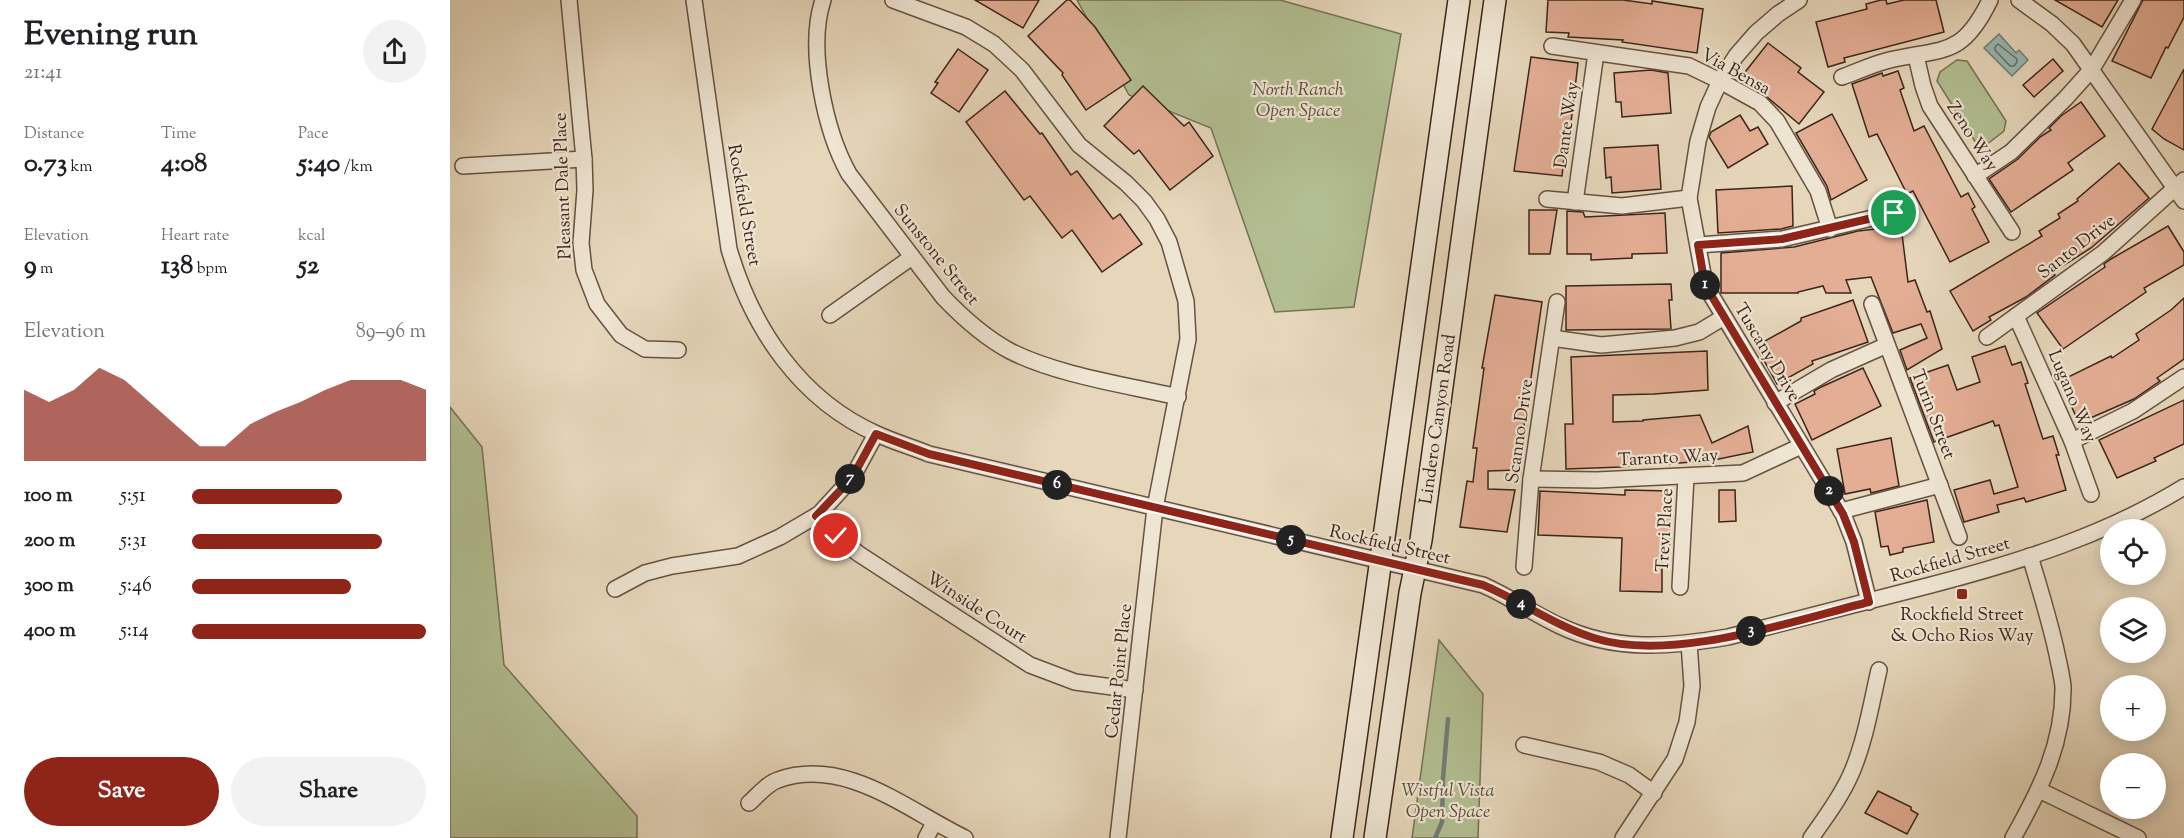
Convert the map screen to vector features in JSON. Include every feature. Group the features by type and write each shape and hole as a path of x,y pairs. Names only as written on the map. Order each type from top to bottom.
{"main road":[{"name":"Lindero Canyon Road","path":"1342,838 1459,0"},
{"name":"Lindero Canyon Road","path":"1375,838 1414,570 1421,540 1495,0"}],"street":[{"name":"Pleasant Dale Place","path":"569,0 584,159 585,190 580,243 585,270 597,304 621,335 645,349 678,350"},
{"name":"Rockfield Street","path":"694,0 729,249 746,297 762,329 780,356 799,378 833,407 876,434 929,454 1483,585 1561,626 1597,639 1641,646 1689,643 1728,637 1995,568 2118,523 2184,487"},
{"name":"Sunstone Street","path":"823,0 817,40 818,66 830,132 849,174 943,297 983,334 1011,351 1055,368 1178,397"},
{"name":"Cedar Point Place","path":"892,0 966,27 994,44 1022,70 1079,145 1126,183 1150,210 1169,242 1186,301 1188,339 1155,508 1118,838"},
{"name":"Tuscany Drive","path":"1799,0 1756,33 1736,56 1720,81 1708,107 1698,141 1689,198 1705,285 1841,511 1854,542 1869,602"},
{"path":"1842,77 1885,61 1944,51 1965,38 1979,22 1990,0"},
{"path":"2019,0 2052,24 2073,44 2181,190"},
{"path":"1975,176 2011,152 2065,99 2091,70 2133,0"},
{"name":"Via Bensa","path":"1552,46 1689,66 1760,104 1777,121 1818,191 1830,229"},
{"name":"Dante Way","path":"1575,202 1596,53"},
{"name":"Zeno Way","path":"1916,56 1930,106 2012,232"},
{"path":"463,166 584,159"},
{"name":"Santo Drive","path":"1987,337 2103,254 2181,190"},
{"path":"1547,199 1622,206 1689,198"},
{"path":"1698,245 1782,239 1894,213"},
{"path":"830,315 912,257"},
{"name":"Scanno Drive","path":"1524,567 1532,479 1557,302"},
{"name":"Turin Street","path":"1872,304 1959,537"},
{"name":"Lugano Way","path":"2016,316 2072,441 2091,494"},
{"path":"1552,338 1601,345 1675,338 1699,332 1724,317"},
{"path":"1775,403 1831,370 1887,345"},
{"path":"2072,441 2133,411 2184,377"},
{"path":"615,589 645,573 672,566 738,556 780,537 816,516 852,478 876,434"},
{"name":"Taranto Way","path":"1532,479 1597,480 1743,473 1801,446"},
{"name":"Trevi Place","path":"1680,586 1686,477"},
{"path":"1841,511 1940,485"},
{"name":"Winside Court","path":"816,516 859,554 1030,665 1075,682 1135,690"},
{"path":"2013,838 2039,790 2056,742 2062,711 2063,684 2053,634 2030,556"},
{"path":"1623,838 1674,759 1687,722 1692,687 1689,643"},
{"path":"1811,838 1838,799 1850,776 1860,750 1879,670"},
{"path":"1524,745 1599,762 1629,776 1654,793"},
{"path":"749,803 775,780 804,774 830,776 874,788 964,838"},
{"path":"2039,790 2138,838"},
{"path":"926,838 934,823"}],"green space":[{"name":"North Ranch Open Space","path":"1077,0 1280,0 1401,34 1354,307 1275,312 1211,128 1129,95"},
{"path":"1957,60 1967,61 2006,121 2004,131 1986,145 1976,143 1937,81 1940,72"},
{"path":"450,407 482,447 504,665 637,816 637,838 450,838"},
{"name":"Wistful Vista Open Space","path":"1439,640 1483,694 1478,838 1412,838"}],"water":[{"path":"1999,34 2016,53 2019,50 2028,60 2012,76 1984,48"}],"building":[{"path":"975,0 1039,0 1023,28"},
{"path":"1067,0 1070,0 1095,27 1131,80 1086,110 1062,75 1063,73 1028,36"},
{"path":"1548,0 1623,0 1652,4 1652,1 1703,9 1697,53 1622,42 1623,40 1568,37 1569,33 1546,32"},
{"path":"1886,0 1887,4 1904,0 1936,0 1944,32 1844,58 1845,62 1828,67 1816,22 1867,9 1866,4"},
{"path":"2055,0 2118,0 2102,27"},
{"path":"2143,0 2184,0 2184,17 2151,78 2112,61"},
{"path":"1768,43 1801,68 1798,72 1824,92 1799,124 1742,76"},
{"path":"958,49 988,70 959,112 931,93 938,83 935,82"},
{"path":"1531,57 1578,63 1562,176 1514,171"},
{"path":"2053,59 2063,71 2034,97 2023,85"},
{"path":"2184,69 2184,150 2152,129"},
{"path":"1651,70 1668,73 1671,113 1622,117 1621,102 1616,102 1614,73"},
{"path":"1898,71 1904,88 1900,90 1914,131 1924,126 1961,197 1968,193 1975,207 1972,209 1989,242 1950,262 1913,191 1907,194 1877,134 1869,137 1852,84 1882,73 1883,76"},
{"path":"1143,86 1184,126 1189,122 1213,156 1170,190 1139,150 1134,154 1104,126"},
{"path":"1005,91 1040,134 1042,133 1071,175 1077,171 1113,219 1120,214 1142,244 1102,272 1072,230 1062,238 1030,196 1024,200 966,122"},
{"path":"2081,102 2105,136 2068,163 2073,170 2011,212 1989,179 2018,159 2040,137 2051,130 2049,128 2061,116"},
{"path":"1832,114 1867,180 1831,200 1827,186 1796,133"},
{"path":"1740,115 1750,131 1758,127 1768,144 1728,168 1709,137 1711,132"},
{"path":"1658,145 1661,189 1612,193 1611,177 1606,178 1604,148"},
{"path":"2119,163 2149,198 2091,248 2053,272 2055,275 2026,297 1989,317 1991,320 1973,331 1950,291 2042,236 2039,231 2060,218 2058,214 2078,201 2077,199"},
{"path":"1792,186 1793,226 1781,229 1718,233 1716,190"},
{"path":"1529,210 1557,210 1550,254 1529,254"},
{"path":"1567,211 1583,212 1585,217 1665,213 1667,253 1632,254 1632,258 1591,260 1591,254 1567,254"},
{"path":"1901,226 1908,282 1915,280 1927,312 1930,311 1942,349 1907,370 1900,350 1927,338 1921,324 1893,333 1871,277 1846,280 1851,293 1826,293 1823,286 1798,293 1721,293 1721,253 1794,247 1858,231"},
{"path":"2168,226 2184,252 2184,265 2144,288 2146,292 2063,349 2037,313 2105,267 2104,264 2111,259"},
{"path":"1671,284 1672,300 1669,300 1671,329 1566,330 1566,286"},
{"path":"1495,295 1542,302 1523,433 1519,433 1516,458 1519,459 1518,470 1488,471 1488,489 1515,490 1507,532 1460,527 1467,481 1473,482 1477,448 1473,448 1484,368 1482,368"},
{"path":"2184,298 2184,359 2157,378 2160,381 2134,399 2079,423 2060,381 2111,356 2112,358 2139,340 2136,334"},
{"path":"1853,300 1868,342 1812,361 1813,364 1777,384 1756,346 1801,321 1801,318"},
{"path":"2005,346 2012,365 2021,362 2028,383 2025,384 2043,439 2053,436 2066,490 2026,502 2024,498 1997,505 1999,512 1964,522 1954,490 1990,480 1994,494 2018,487 1999,425 1995,426 1993,421 1934,442 1910,378 1948,365 1957,390 1980,382 1972,357"},
{"path":"1707,351 1708,390 1613,395 1613,422 1700,415 1712,443 1748,426 1753,452 1714,460 1566,469 1565,424 1573,424 1571,357"},
{"path":"1863,368 1881,406 1812,440 1795,404 1815,394 1814,391 1819,388"},
{"path":"2184,400 2184,444 2154,458 2156,461 2117,478 2099,440"},
{"path":"1891,438 1899,486 1871,493 1870,489 1845,494 1837,449"},
{"path":"1625,490 1671,491 1669,558 1662,558 1662,592 1620,591 1622,538 1538,535 1540,491 1625,495"},
{"path":"1719,490 1735,490 1736,521 1719,522"},
{"path":"1927,500 1934,542 1903,548 1903,552 1890,555 1888,546 1881,547 1875,512"},
{"path":"1878,791 1911,807 1911,810 1918,814 1907,834 1865,813"}],"waterway":[{"path":"1435,838 1442,822 1448,719"}],"place":[{"name":"Rockfield Street & Ocho Rios Way","path":"1962,594"}],"route":[{"path":"836,536 816,516 852,478 876,434 929,454 1483,585 1561,626 1597,639 1641,646 1689,643 1728,637 1869,602 1854,542 1843,514 1705,285 1698,245 1782,239 1894,213"}]}
